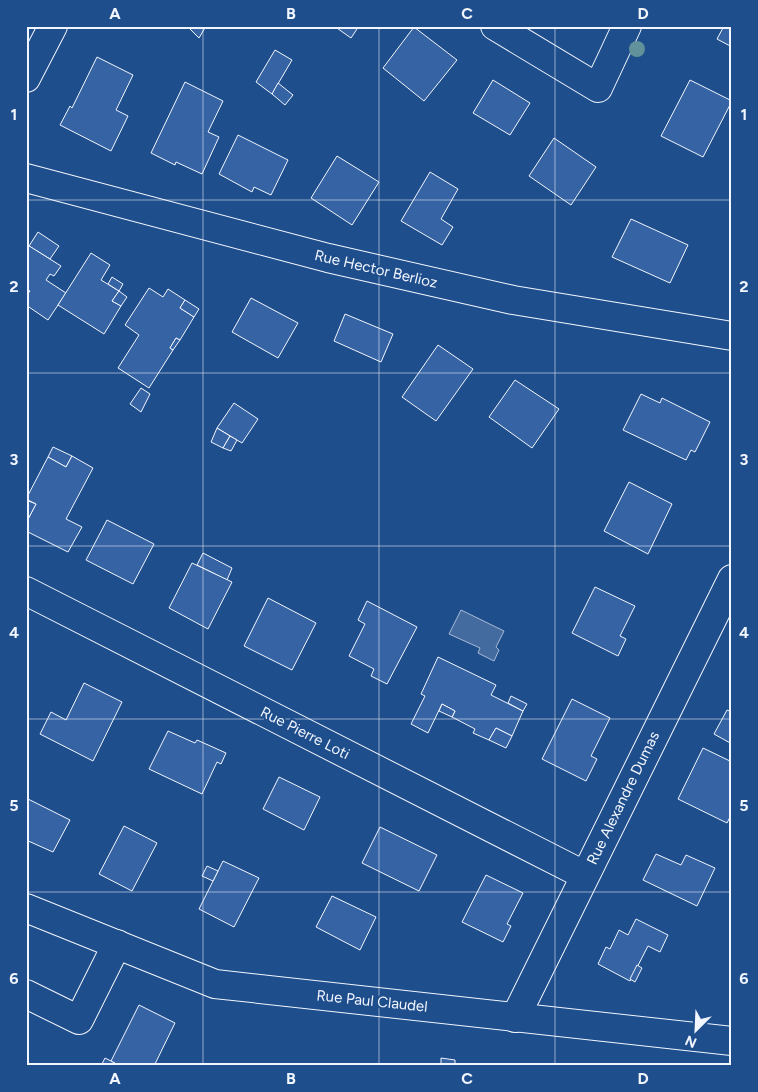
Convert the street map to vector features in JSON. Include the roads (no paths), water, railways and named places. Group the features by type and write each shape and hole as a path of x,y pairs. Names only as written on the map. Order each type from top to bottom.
{"street":[{"path":"26,78 53,26"},
{"path":"495,26 598,88 627,26"},
{"name":"Rue Hector Berlioz","path":"26,178 319,256 503,298 732,336"},
{"name":"Rue Alexandre Dumas","path":"516,1018 584,874 732,578"},
{"name":"Rue Pierre Loti","path":"26,591 584,874"},
{"name":"Rue Paul Claudel","path":"26,908 215,984 732,1041"},
{"path":"26,994 79,1020 117,944"}],"water":[{"path":"461,610 504,631 496,647 499,650 494,661 478,653 480,648 449,634"}]}
